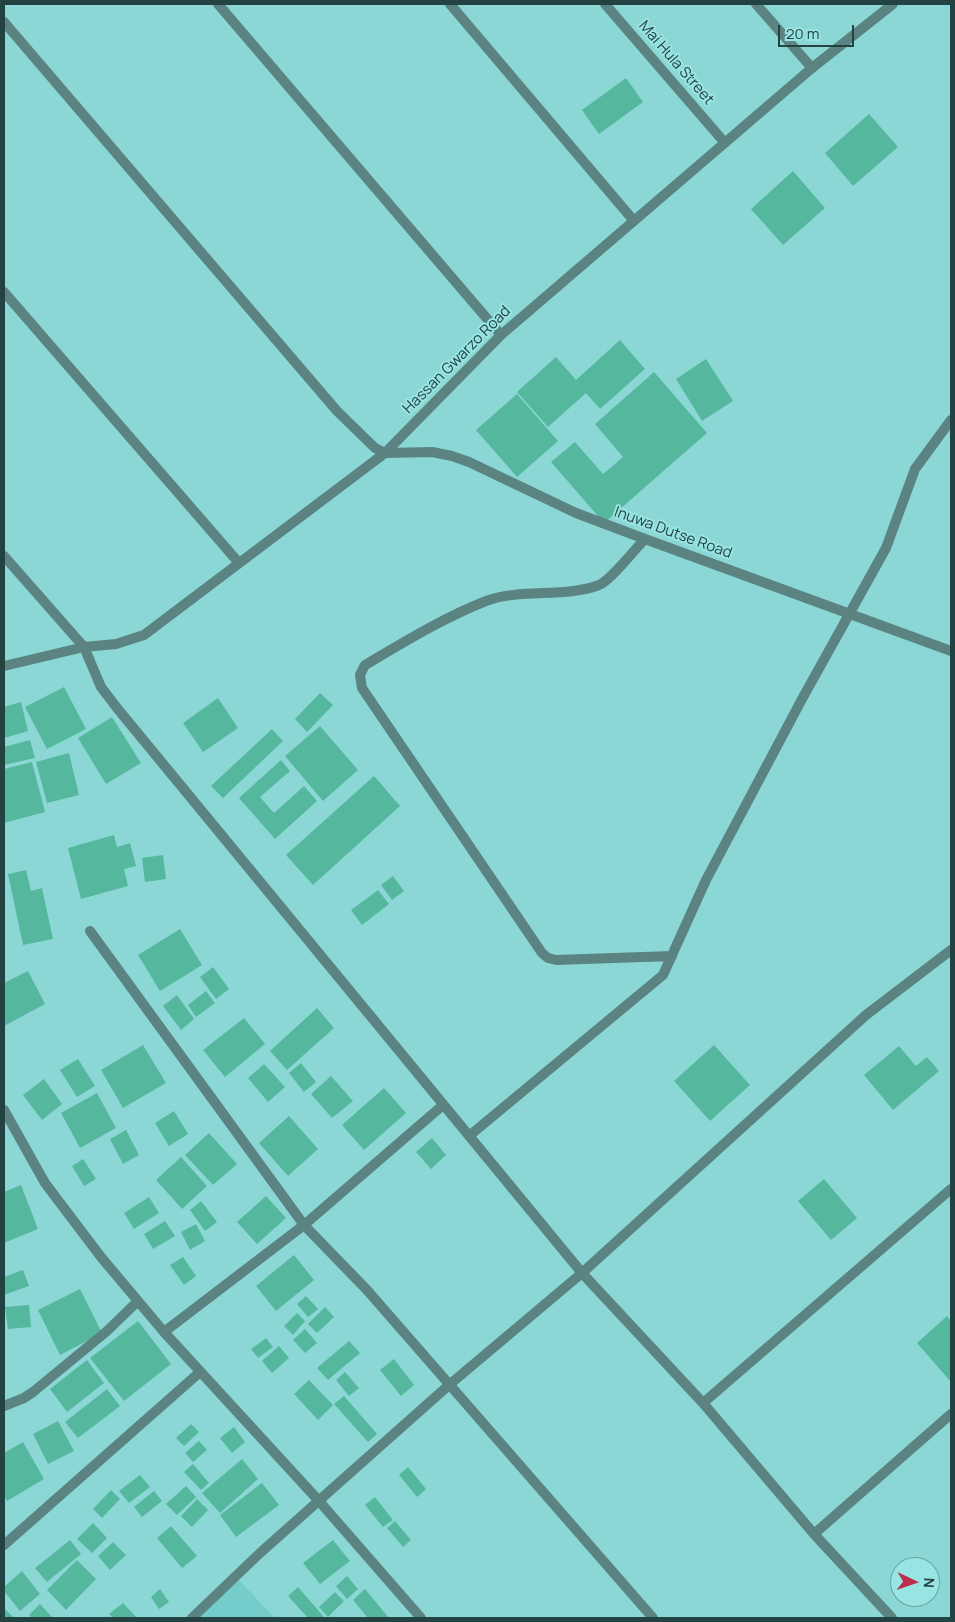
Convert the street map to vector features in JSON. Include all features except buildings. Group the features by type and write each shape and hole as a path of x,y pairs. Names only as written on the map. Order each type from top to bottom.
{"street":[{"path":"218,4 501,334"},
{"path":"450,4 634,221"},
{"name":"Mai Hula Street","path":"605,4 725,143"},
{"path":"756,4 812,68"},
{"name":"Hassan Gwarzo Road","path":"4,666 84,647 116,644 144,635 385,453 501,334 812,68 893,4"},
{"path":"4,22 337,411 375,448 385,453"},
{"path":"4,292 239,562"},
{"path":"469,1136 663,975 706,880 802,699 886,548 915,469 951,420"},
{"name":"Inuwa Dutse Road","path":"385,453 432,452 452,456 469,462 576,513 951,651"},
{"path":"645,539 600,584 578,589 503,596 487,601 422,631 364,665 360,675 362,688 542,953 548,958 556,960 672,956"},
{"path":"4,556 84,647 101,687 117,708 582,1273 703,1403 814,1534 892,1618"},
{"path":"90,931 304,1225 367,1290 653,1618"},
{"path":"192,1618 260,1553 449,1385 582,1273 866,1015 951,950"},
{"path":"164,1332 304,1225 443,1104"},
{"path":"4,1110 46,1183 101,1257 164,1332 319,1501 421,1618"},
{"path":"703,1403 951,1188"},
{"path":"4,1406 33,1392 107,1331 138,1301"},
{"path":"4,1545 200,1372"},
{"path":"814,1534 951,1414"}],"shaded area":[{"path":"238,1579 275,1618 199,1618"}]}
